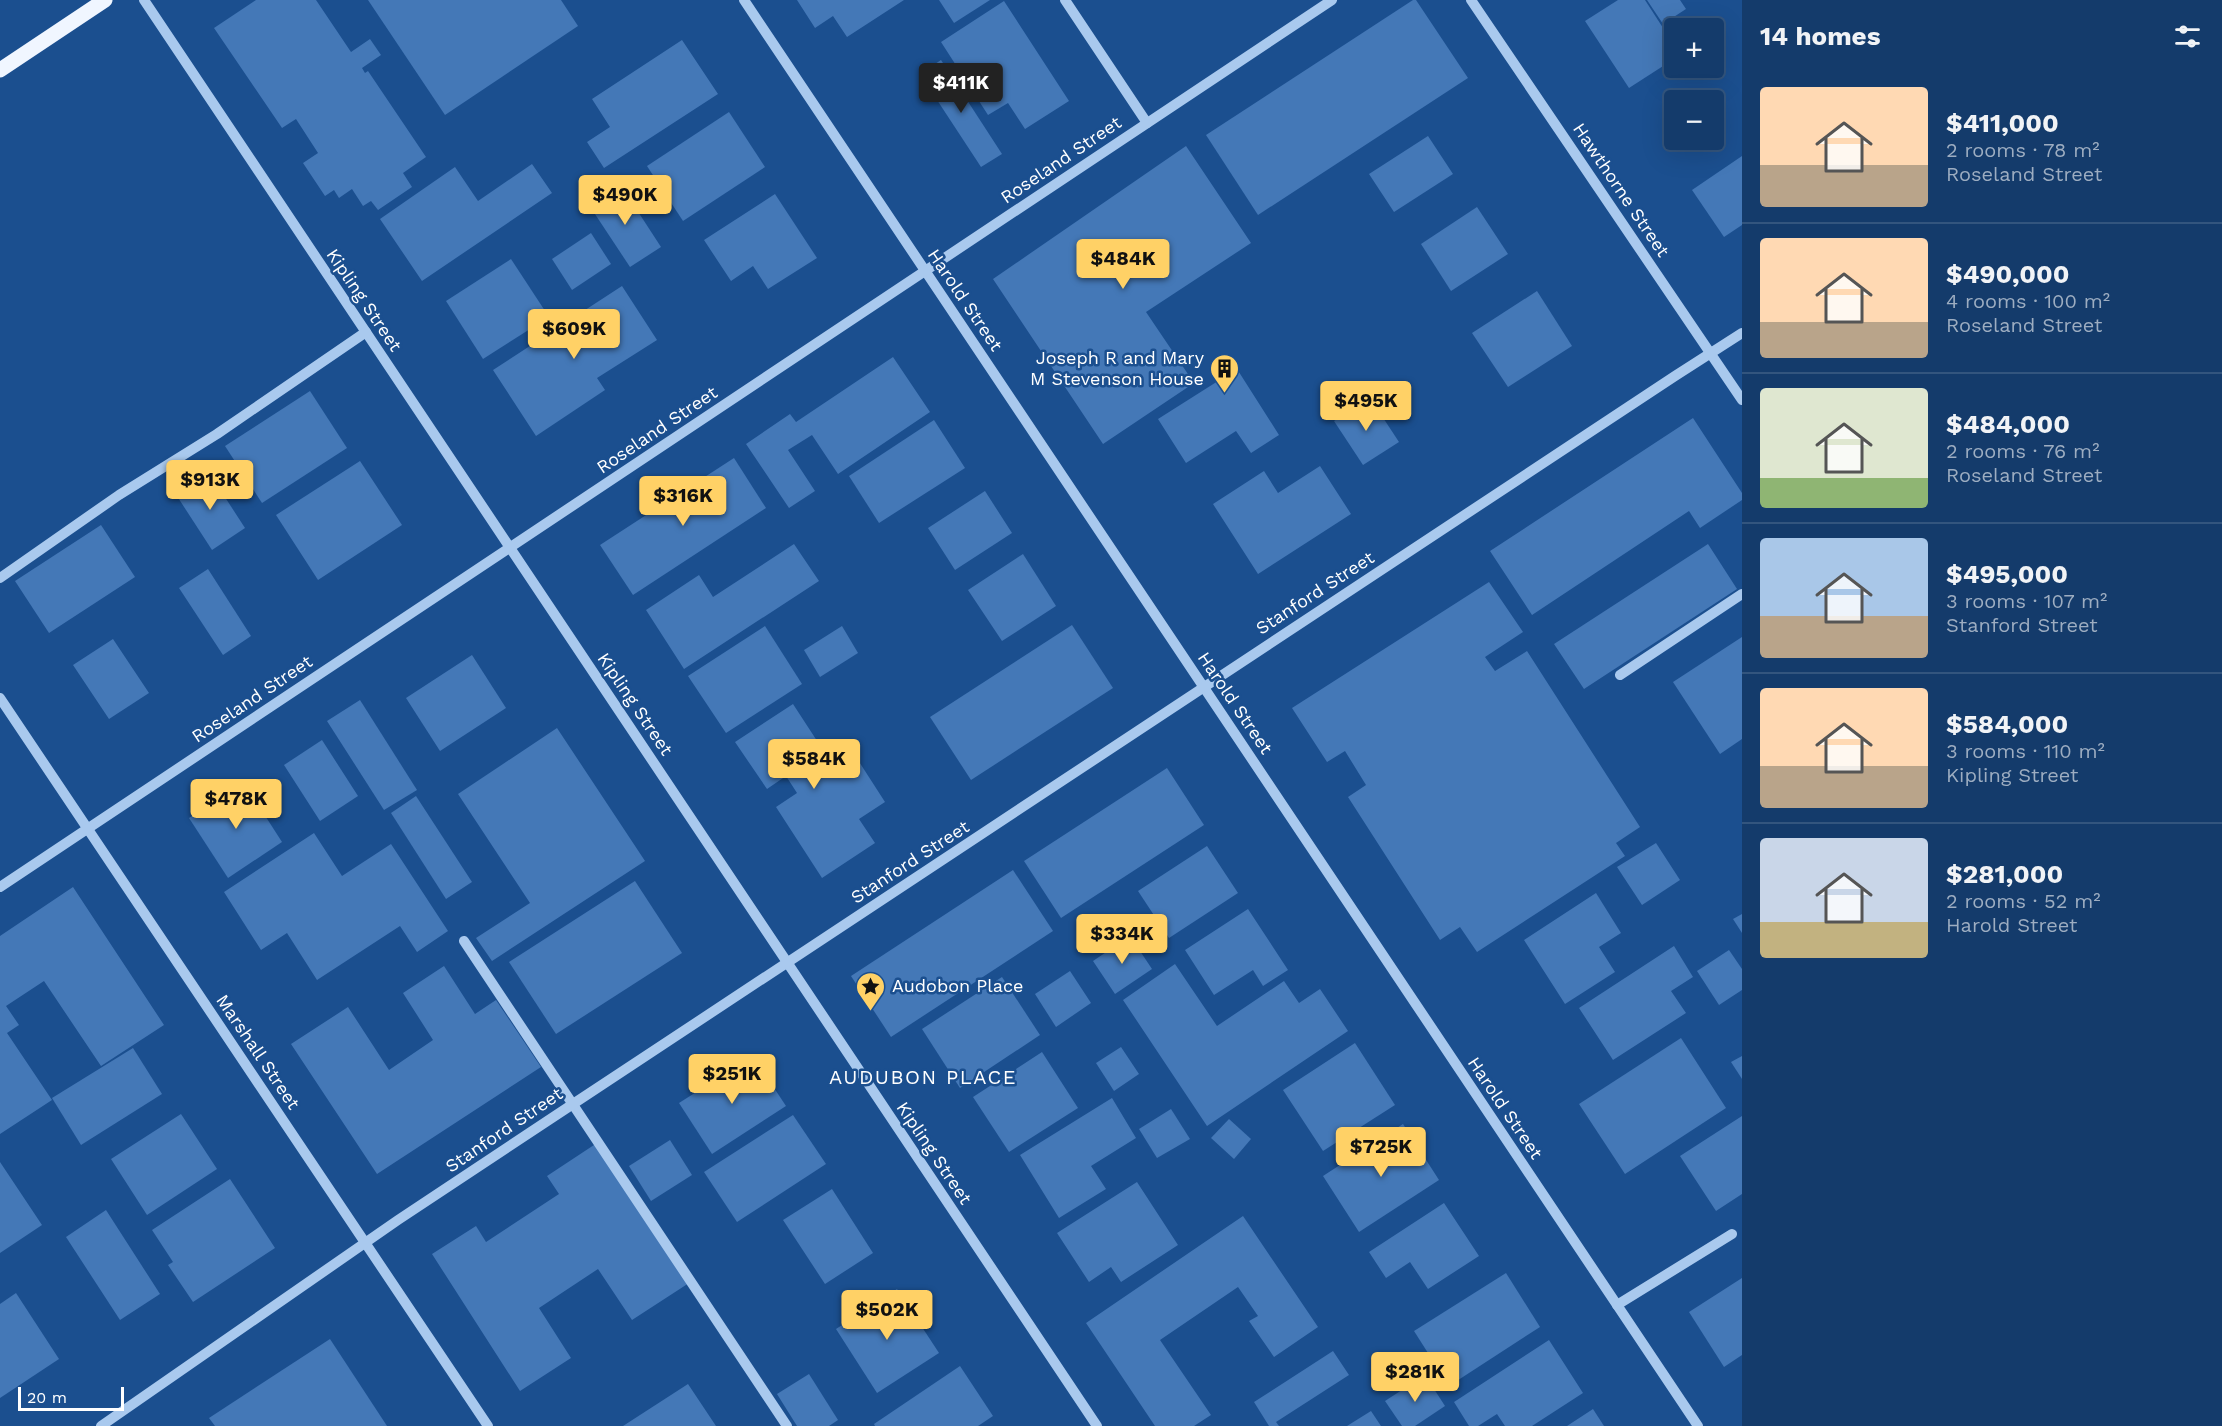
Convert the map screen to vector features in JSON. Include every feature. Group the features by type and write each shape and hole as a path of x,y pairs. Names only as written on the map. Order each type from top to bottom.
{"main road":[{"path":"0,70 105,0"}],"street":[{"name":"Kipling Street","path":"144,0 1097,1426"},
{"name":"Harold Street","path":"744,0 1698,1426"},
{"path":"1065,0 1147,123"},
{"name":"Roseland Street","path":"0,887 1332,0"},
{"name":"Hawthorne Street","path":"1471,0 1742,400"},
{"path":"0,578 119,495 218,434 366,332"},
{"name":"Stanford Street","path":"101,1426 365,1243 573,1104 1742,333"},
{"path":"1620,675 1742,594"},
{"name":"Marshall Street","path":"0,698 488,1426"},
{"path":"464,941 787,1426"},
{"path":"1617,1305 1732,1234"}],"building":[{"path":"256,0 316,0 351,52 370,39 381,55 362,68 365,73 368,71 426,157 403,173 412,187 378,210 371,201 363,206 352,189 339,198 334,190 325,196 303,163 318,153 296,119 282,128 214,28"},
{"path":"368,0 561,0 578,26 445,115"},
{"path":"797,0 904,0 847,37 833,16 815,28"},
{"path":"939,0 990,0 954,23"},
{"path":"1416,0 1468,78 1258,215 1206,135"},
{"path":"1618,0 1645,0 1664,29 1664,65 1629,88 1585,21"},
{"path":"1647,0 1680,0 1686,9 1672,18 1664,18 1663,24"},
{"path":"1004,1 1069,101 1025,129 1008,103 988,115 941,42"},
{"path":"682,40 718,94 604,168 587,142 610,127 592,99"},
{"path":"941,60 1002,154 981,167 920,74"},
{"path":"729,112 765,167 683,221 647,166"},
{"path":"1428,136 1453,174 1394,212 1369,174"},
{"path":"1186,146 1251,243 1146,312 1194,383 1103,444 993,279"},
{"path":"1742,156 1742,225 1724,237 1692,190"},
{"path":"532,164 552,193 422,281 380,219 455,167 478,201"},
{"path":"620,184 661,247 630,267 589,205"},
{"path":"775,194 817,258 768,289 753,266 731,281 704,240"},
{"path":"1477,207 1508,254 1451,291 1421,244"},
{"path":"591,233 611,264 572,290 552,259"},
{"path":"511,259 549,317 483,359 446,301"},
{"path":"622,286 657,340 597,378 605,390 536,436 493,370"},
{"path":"1537,291 1572,346 1508,387 1472,333"},
{"path":"893,357 930,412 838,474 812,435 788,450 815,491 789,508 746,444 790,414 796,422"},
{"name":"Joseph R and Mary M Stevenson House","path":"1237,369 1279,435 1251,453 1236,431 1186,463 1158,419"},
{"path":"310,391 347,448 262,503 225,446"},
{"path":"1370,398 1399,442 1363,465 1334,421"},
{"path":"1693,418 1742,493 1742,500 1700,528 1689,511 1532,615 1490,551"},
{"path":"934,420 965,468 879,523 849,476"},
{"path":"734,458 766,508 633,595 600,545"},
{"path":"360,461 402,525 318,580 276,515"},
{"path":"1320,466 1351,514 1258,574 1213,504 1264,471 1278,493"},
{"path":"208,471 245,528 212,550 175,493"},
{"path":"985,491 1012,533 955,570 928,528"},
{"path":"101,525 135,577 49,633 15,581"},
{"path":"794,544 819,581 684,669 646,610 699,575 713,597"},
{"path":"1708,544 1737,589 1584,689 1554,644"},
{"path":"1023,554 1056,606 1002,641 968,590"},
{"path":"208,569 251,636 223,655 179,588"},
{"path":"1489,582 1523,632 1485,657 1495,671 1527,651 1640,827 1616,843 1625,856 1477,952 1460,927 1440,940 1348,797 1366,785 1345,751 1327,762 1292,708"},
{"path":"1072,625 1113,688 971,780 930,717"},
{"path":"765,626 802,684 726,733 688,676"},
{"path":"842,626 858,653 820,677 804,650"},
{"path":"1742,637 1742,739 1720,754 1673,682"},
{"path":"113,639 149,693 109,719 73,665"},
{"path":"472,655 506,708 440,751 406,698"},
{"path":"360,700 417,790 384,810 327,721"},
{"path":"793,704 836,770 856,757 885,802 859,819 875,843 822,878 776,807 797,793 786,776 767,789 735,742"},
{"path":"557,728 645,861 492,961 476,938 530,903 458,794"},
{"path":"322,740 358,796 320,821 284,765"},
{"path":"1167,768 1204,825 1061,918 1024,861"},
{"path":"244,783 282,842 228,878 189,818"},
{"path":"416,796 472,882 446,899 391,813"},
{"path":"314,833 342,876 391,844 448,931 417,952 400,926 317,980 287,933 261,950 224,892"},
{"path":"1656,843 1680,880 1642,905 1617,867"},
{"path":"1207,846 1238,893 1169,938 1138,891"},
{"path":"1013,870 1053,931 891,1037 851,976"},
{"path":"635,881 682,953 556,1034 509,962"},
{"path":"73,887 164,1025 101,1066 44,981 6,1006 19,1025 7,1033 52,1100 0,1134 0,936"},
{"path":"1596,893 1621,933 1599,947 1615,972 1565,1004 1524,940"},
{"path":"1248,909 1288,970 1263,986 1253,970 1214,995 1185,950"},
{"path":"1742,914 1742,933 1733,919"},
{"path":"1130,936 1152,969 1115,994 1093,961"},
{"path":"1674,946 1693,977 1671,991 1686,1013 1613,1060 1579,1008"},
{"path":"1729,950 1742,969 1742,990 1719,1005 1697,971"},
{"path":"1175,964 1217,1026 1284,981 1299,1003 1320,989 1348,1031 1207,1126 1123,1000"},
{"path":"444,966 475,1014 496,1000 541,1067 377,1174 291,1044 348,1007 389,1070 433,1040 403,993"},
{"path":"1070,971 1091,1003 1056,1027 1035,994"},
{"path":"1002,977 1040,1035 960,1088 922,1029"},
{"path":"1681,1038 1726,1108 1625,1174 1579,1104"},
{"path":"1355,1043 1395,1105 1323,1151 1283,1090"},
{"path":"1121,1047 1139,1074 1114,1091 1096,1063"},
{"path":"133,1048 162,1094 81,1145 52,1098"},
{"path":"1042,1052 1078,1108 1009,1152 973,1097"},
{"path":"753,1056 786,1106 712,1154 679,1103"},
{"path":"1742,1056 1742,1079 1731,1062"},
{"path":"1112,1098 1136,1138 1091,1166 1106,1189 1059,1218 1020,1155"},
{"path":"1171,1109 1190,1139 1157,1158 1139,1129"},
{"path":"181,1114 217,1169 147,1215 111,1159"},
{"path":"793,1115 826,1164 737,1222 704,1172"},
{"path":"1742,1116 1742,1194 1716,1211 1680,1156"},
{"path":"1229,1119 1251,1139 1234,1159 1211,1138"},
{"path":"1403,1124 1439,1180 1359,1232 1323,1176"},
{"path":"670,1140 692,1175 651,1201 629,1166"},
{"path":"597,1143 689,1283 632,1320 598,1269 539,1308 571,1358 520,1391 432,1254 476,1226 486,1242 559,1194 547,1176"},
{"path":"0,1162 42,1225 0,1253"},
{"path":"230,1179 275,1248 193,1302 168,1265 173,1262 152,1230"},
{"path":"1137,1182 1178,1245 1121,1282 1111,1267 1089,1282 1057,1233"},
{"path":"832,1189 873,1253 825,1284 783,1220"},
{"path":"1444,1203 1479,1256 1428,1289 1410,1262 1386,1278 1369,1252"},
{"path":"106,1210 160,1294 120,1320 66,1237"},
{"path":"1243,1216 1318,1327 1274,1357 1249,1321 1258,1316 1238,1287 1160,1340 1211,1415 1194,1426 1155,1426 1086,1323"},
{"path":"1506,1273 1540,1327 1449,1386 1414,1331"},
{"path":"1742,1278 1742,1355 1724,1367 1689,1312"},
{"path":"897,1289 939,1353 877,1393 836,1329"},
{"path":"16,1293 59,1359 0,1398 0,1304"},
{"path":"330,1339 387,1426 215,1426 209,1418"},
{"path":"1549,1340 1583,1393 1532,1426 1505,1426 1497,1414 1478,1426 1469,1426 1454,1402"},
{"path":"1333,1351 1349,1375 1276,1422 1279,1426 1269,1426 1254,1402"},
{"path":"960,1366 993,1416 978,1426 875,1426 874,1424"},
{"path":"809,1374 838,1420 829,1426 797,1426 777,1394"},
{"path":"1425,1375 1445,1406 1415,1426 1402,1426 1385,1401"},
{"path":"688,1384 716,1426 623,1426"},
{"path":"1593,1409 1604,1426 1567,1426"},
{"path":"1371,1411 1381,1426 1347,1426"}],"place":[{"name":"Joseph R and Mary M Stevenson House","path":"1225,394"},
{"name":"Audobon Place","path":"871,1012"}],"district":[{"name":"AUDUBON PLACE","path":"923,1077"}]}
